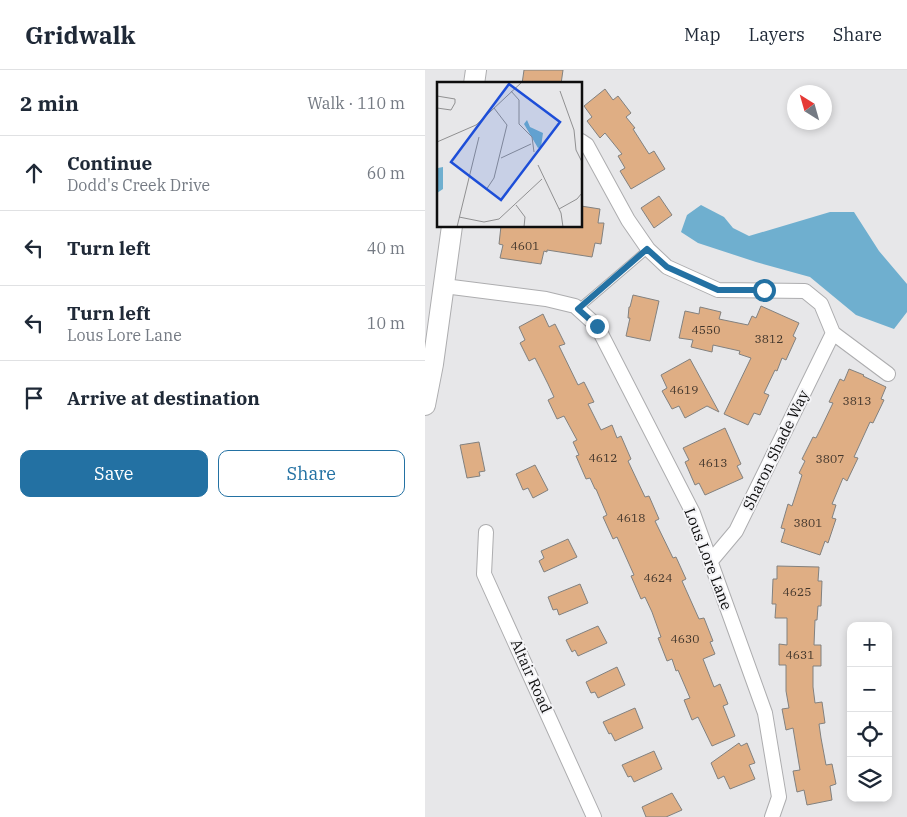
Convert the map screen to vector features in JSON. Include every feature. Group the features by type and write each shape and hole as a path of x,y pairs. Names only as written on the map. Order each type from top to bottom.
{"street":[{"path":"583,142 587,145 627,220 647,249 667,267 718,290 805,291 821,304 833,333 888,374"},
{"path":"425,405 433,364 452,228"},
{"name":"Lous Lore Lane","path":"444,286 546,299 575,306 597,326 693,513 765,713 779,797 772,817"},
{"name":"Sharon Shade Way","path":"711,562 736,532 833,333"},
{"name":"Altair Road","path":"486,532 484,574 594,817"}],"lane":[{"path":"578,309 647,249"}],"water":[{"path":"701,205 724,217 733,228 749,236 830,212 854,212 879,251 907,284 907,312 894,329 856,315 810,277 698,243 681,232 687,215"}],"building":[{"path":"524,70 563,70 561,82 522,82"},
{"path":"605,89 613,100 618,96 631,113 626,117 635,128 633,129 649,154 654,151 665,169 631,189 620,171 625,168 618,156 622,154 605,133 600,138 587,121 592,117 584,106"},
{"path":"659,196 672,215 654,228 641,208"},
{"path":"583,206 600,209 598,223 604,223 601,244 595,243 592,257 547,250 547,252 544,251 541,264 500,258 503,245 499,244 501,228 583,228"},
{"path":"633,295 659,301 650,341 626,336 630,318 628,318 629,307"},
{"path":"761,306 799,323 793,336 796,338 786,360 782,358 764,393 769,395 760,415 754,413 748,425 724,414 751,358 739,354 740,351 713,345 712,352 691,347 693,340 679,338 685,311 699,314 700,307 721,312 719,319 748,325 752,316 756,318"},
{"path":"543,314 549,327 555,324 565,344 559,346 578,385 584,382 594,402 588,404 601,430 612,425 617,438 621,436 631,459 628,461 645,497 649,496 659,519 655,521 673,558 676,557 686,579 682,581 699,619 704,618 713,641 710,642 715,654 703,659 714,687 720,684 728,704 723,706 735,736 712,746 698,717 692,720 684,700 690,698 678,670 676,671 672,659 667,661 658,638 661,637 652,612 645,597 641,599 631,576 634,575 617,537 613,539 603,517 607,515 596,489 590,478 586,479 576,456 579,455 573,442 577,440 564,416 557,419 548,400 554,397 548,384 535,358 529,361 520,343 525,340 519,327"},
{"path":"690,359 719,412 707,406 685,418 679,406 672,409 662,391 667,388 661,375"},
{"path":"849,369 886,387 881,399 884,400 873,423 870,422 854,457 858,458 847,481 843,478 832,504 836,505 832,518 836,519 828,543 825,541 820,555 781,542 785,529 781,528 788,504 792,506 802,475 799,473 805,461 802,459 813,437 816,438 833,403 829,402 840,379 844,381"},
{"path":"725,428 741,464 737,466 743,478 705,495 699,483 695,485 685,462 689,460 683,448"},
{"path":"479,442 485,471 479,472 480,476 467,478 460,445"},
{"path":"535,465 548,490 533,498 528,488 523,490 516,474"},
{"path":"568,539 577,557 544,572 539,561 544,558 541,551"},
{"path":"777,566 819,567 818,581 822,581 821,606 818,606 817,620 815,620 814,645 821,645 821,666 813,666 813,687 815,703 822,702 825,723 819,724 826,765 832,764 836,784 830,786 832,800 807,805 804,790 797,792 793,771 800,770 793,728 786,730 782,709 789,708 786,691 786,665 779,665 779,644 787,645 787,618 775,618 776,604 772,604 773,579 777,579"},
{"path":"580,584 588,603 559,615 557,609 553,610 548,597"},
{"path":"598,626 607,643 578,656 575,650 572,652 566,640"},
{"path":"617,667 625,685 598,698 595,692 591,693 586,682"},
{"path":"635,708 643,728 615,741 603,722"},
{"path":"739,743 741,746 747,743 755,763 749,765 755,779 730,789 724,776 718,779 711,763"},
{"path":"654,751 662,769 634,782 631,776 628,777 622,765"},
{"path":"672,793 682,810 666,817 646,817 642,807"}],"route":[{"path":"597,326 578,309 647,249 667,267 718,290 764,290"}]}
